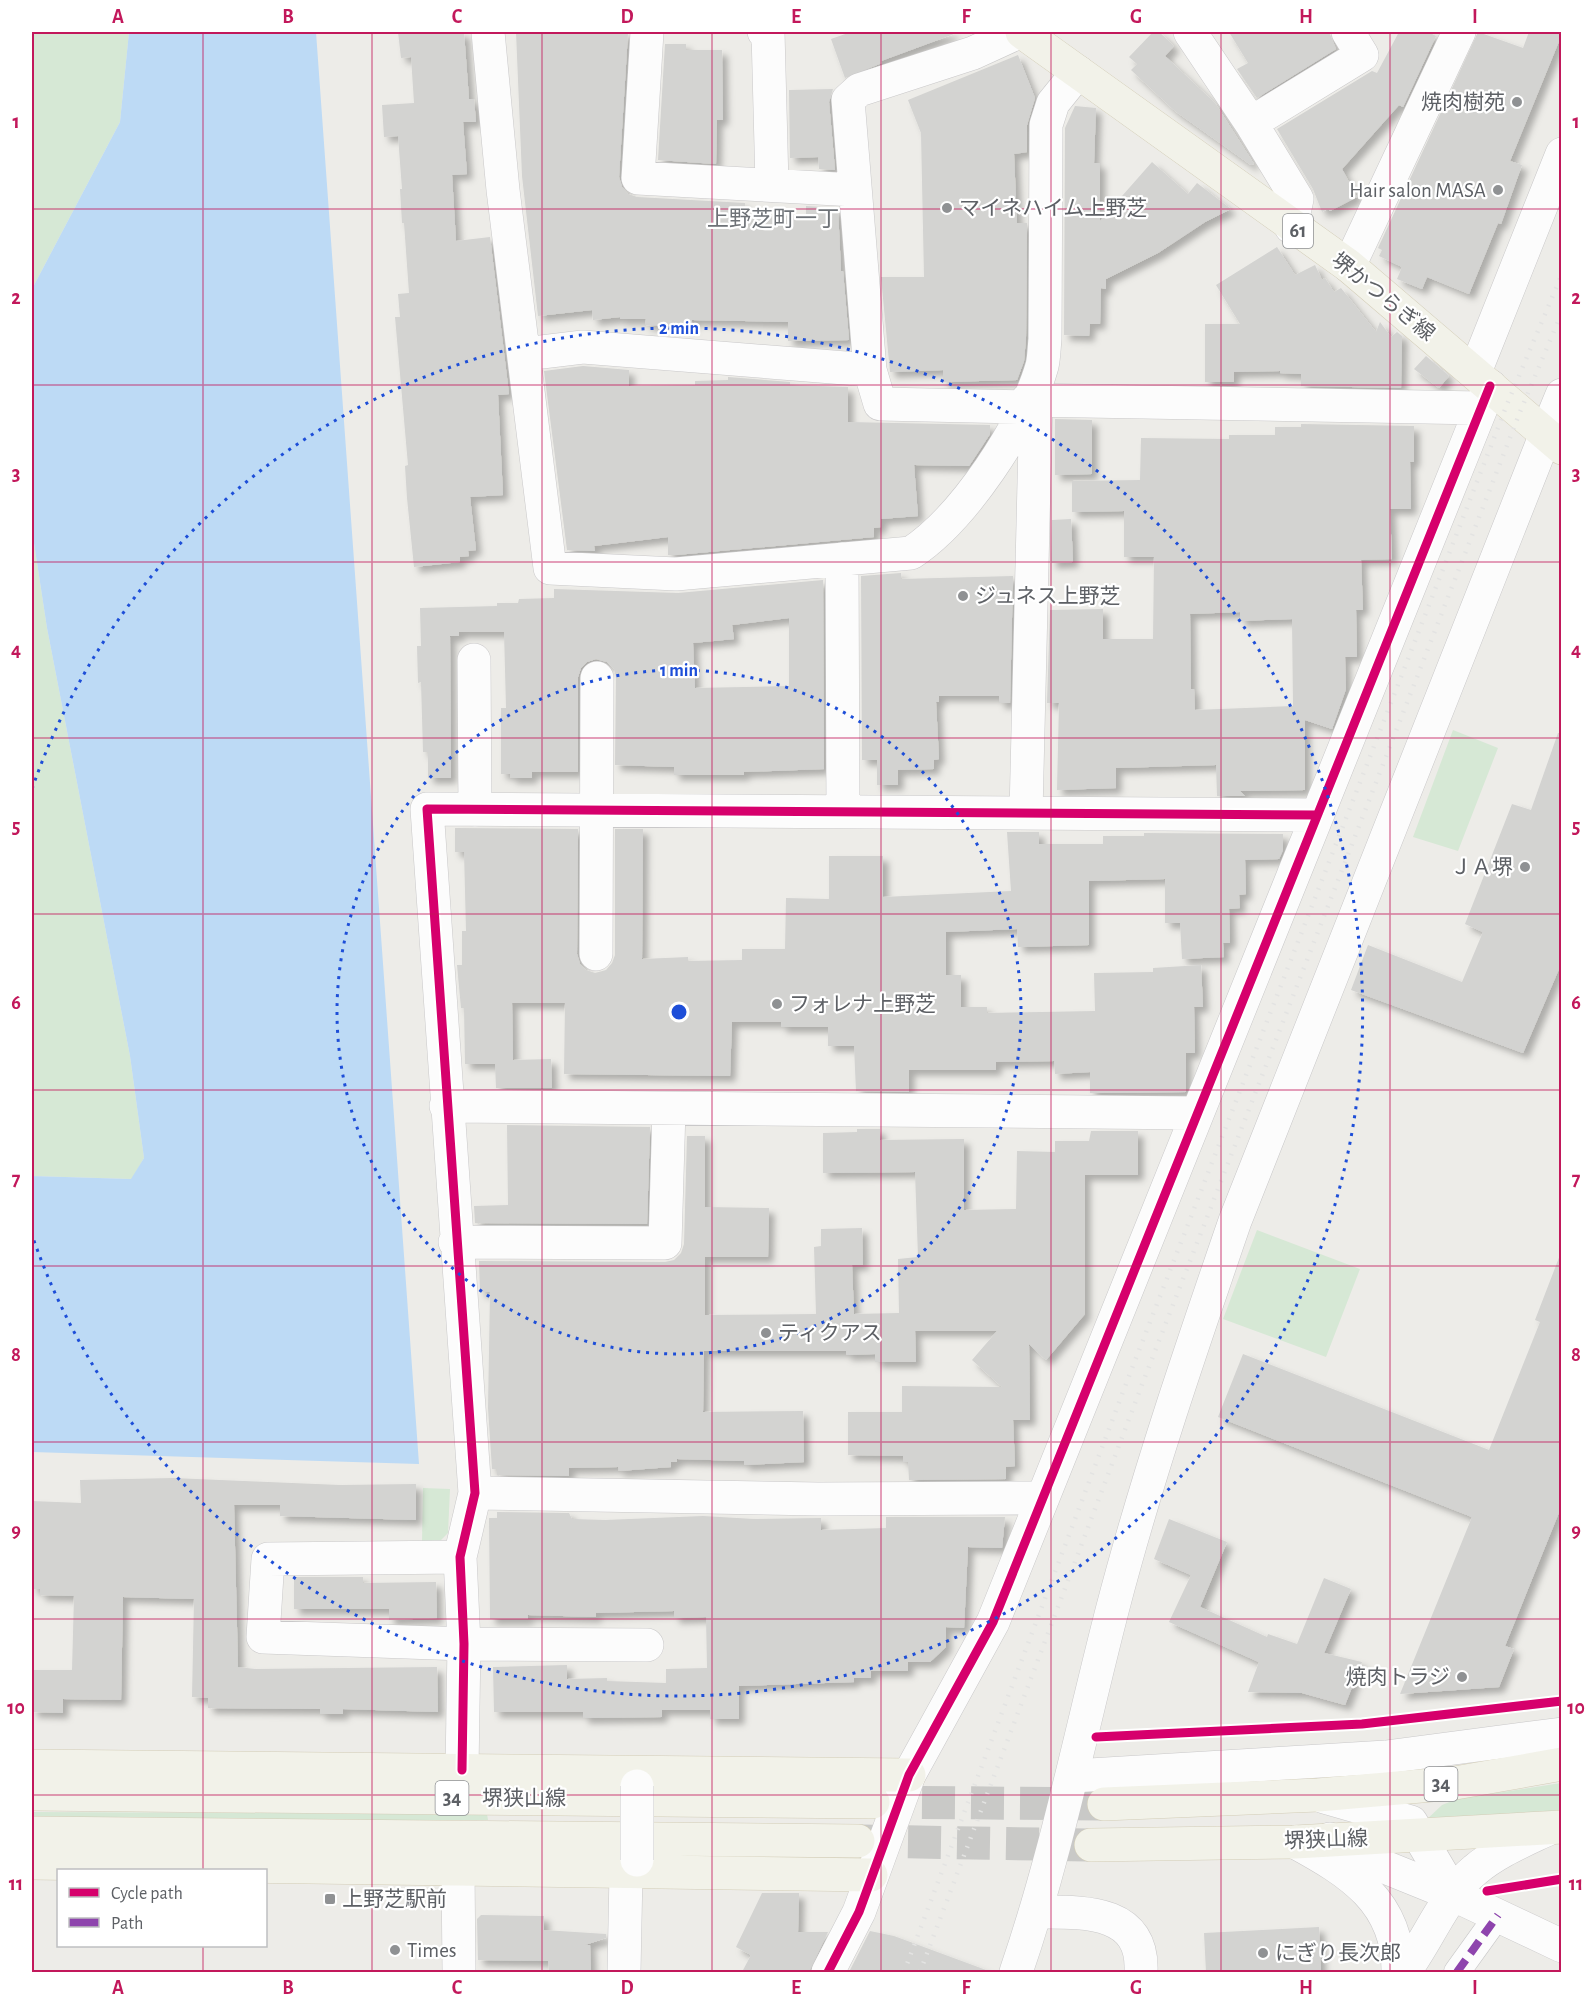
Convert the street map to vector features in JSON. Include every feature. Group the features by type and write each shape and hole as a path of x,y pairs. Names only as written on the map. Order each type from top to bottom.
{"main road":[{"name":"堺かつらぎ線","path":"1020,32 1349,266 1482,389 1556,439"},
{"name":"34","path":"1104,1804 1318,1795 1455,1783 1562,1764"},
{"path":"32,1766 462,1770 637,1780 909,1775"},
{"name":"堺狭山線","path":"32,1794 873,1802"},
{"name":"堺狭山線","path":"1091,1845 1295,1842 1414,1830 1555,1828"},
{"name":"堺狭山線","path":"32,1833 858,1841"},
{"path":"32,1863 458,1870 633,1869 871,1875"}],"street":[{"path":"488,32 503,190 550,568 676,574 911,553 933,539 985,476 1011,437 1029,402 1042,366 1045,339 1046,125 1053,103 1078,72"},
{"path":"647,32 638,178 855,190"},
{"path":"764,32 768,32 772,185"},
{"path":"1020,32 974,53 859,90 848,100 870,370 880,404 1482,389"},
{"path":"1190,32 1251,123 1296,199 1292,227"},
{"path":"1251,123 1362,55 1348,32"},
{"path":"1349,266 1459,32"},
{"path":"828,1972 859,1912 909,1775 993,1622 1316,815 1482,389 1562,154"},
{"path":"525,354 583,347 870,370"},
{"path":"1016,1972 1037,1912 1073,1776 1113,1608 1142,1506 1232,1232 1556,439 1561,399"},
{"path":"1026,813 1029,402"},
{"path":"842,559 843,812"},
{"path":"474,660 475,810"},
{"path":"596,954 597,678"},
{"path":"462,1770 464,1644 460,1557 475,1492 455,1242 427,809 1316,815"},
{"path":"446,1106 1197,1113"},
{"path":"455,1242 665,1243 669,1108"},
{"path":"475,1492 818,1499 1043,1498"},
{"path":"460,1557 268,1559 263,1637 464,1644 647,1645"},
{"path":"1073,1776 1386,1757 1562,1734"},
{"path":"624,1972 633,1869 637,1780"},
{"path":"1414,1830 1426,1802 1455,1783"},
{"path":"1318,1795 1374,1809 1414,1830 1454,1895"},
{"path":"1404,1972 1454,1895 1473,1871 1496,1855 1555,1828"},
{"path":"1330,1839 1360,1857 1454,1895 1562,1946"},
{"path":"1295,1842 1341,1867 1367,1891 1394,1933 1399,1953 1398,1972"},
{"path":"458,1870 459,1972"},
{"path":"1037,1912 1110,1917 1128,1929 1138,1946 1142,1972"},
{"path":"1457,1972 1498,1915"}],"green space":[{"path":"32,32 129,32 120,122 32,289"},
{"path":"32,530 47,628 130,1056 144,1158 132,1179 32,1176"},
{"path":"1453,730 1498,748 1458,851 1413,837"},
{"path":"1257,1230 1360,1269 1326,1357 1223,1319"},
{"path":"423,1488 450,1489 448,1533 439,1542 422,1542"},
{"path":"1561,1783 1561,1810 1423,1823 1442,1805 1457,1799"},
{"path":"32,1812 487,1814 488,1820 32,1820"}],"water":[{"path":"129,32 316,32 419,1464 32,1452 32,1176 131,1179 144,1158 130,1056 47,628 32,530 32,289 120,122"}],"building":[{"path":"398,32 464,32 469,99 474,99 476,122 463,122 467,174 452,175 456,241 490,237 509,394 498,395 503,495 470,497 476,550 468,551 469,556 460,557 460,562 414,567 395,317 400,317 398,294 409,293 404,223 402,223 400,189 402,189 398,136 384,137 382,105 414,103 411,57 401,58"},
{"path":"516,32 628,33 619,177 622,187 628,194 637,197 745,203 745,215 806,216 806,206 838,208 841,271 843,271 849,340 788,341 788,322 692,320 692,326 645,325 646,319 620,319 620,317 593,320 592,310 538,316 522,176"},
{"path":"851,32 953,32 954,34 881,61 882,63 845,78 831,39"},
{"path":"1153,32 1159,32 1174,46 1165,56 1215,103 1254,164 1251,165 1175,111 1131,70 1137,64 1129,57"},
{"path":"1229,32 1329,32 1336,49 1257,98 1237,69 1248,63"},
{"path":"1399,32 1428,32 1436,36 1403,107 1399,105 1342,169 1357,197 1330,211 1328,209 1322,212 1313,189 1277,129 1372,71 1377,73"},
{"path":"1478,32 1523,48 1529,32 1562,32 1562,34 1510,161 1522,165 1501,224 1498,223 1469,294 1427,277 1422,289 1397,279 1402,267 1379,256 1382,250 1378,248"},
{"path":"665,44 686,44 686,50 722,50 723,120 717,120 716,164 658,160"},
{"path":"1018,55 1035,98 1027,125 1027,152 1014,154 1017,223 1027,223 1026,338 1024,361 1017,380 943,382 943,370 890,372 881,277 924,277 921,133 908,100"},
{"path":"833,89 829,102 835,170 819,169 818,157 790,158 789,90"},
{"path":"1075,106 1096,108 1094,163 1100,163 1100,221 1152,162 1188,194 1197,183 1231,209 1205,222 1158,253 1106,279 1106,289 1101,288 1100,324 1090,324 1089,336 1064,335 1065,128"},
{"path":"1277,247 1295,275 1315,265 1322,280 1325,278 1334,292 1341,288 1376,332 1380,322 1391,337 1397,332 1402,336 1401,388 1301,386 1301,374 1280,373 1280,371 1234,372 1234,382 1205,382 1205,324 1240,324 1216,285"},
{"path":"1426,356 1449,376 1439,388 1414,369"},
{"path":"583,366 629,370 629,386 695,385 695,381 728,380 728,377 790,382 790,385 848,387 848,422 990,425 990,434 969,466 914,465 918,516 881,519 881,527 874,528 874,537 676,555 668,555 668,537 594,546 595,551 567,550 544,371"},
{"path":"1055,419 1092,420 1092,474 1055,475"},
{"path":"1301,424 1414,426 1414,462 1410,462 1411,509 1390,509 1392,559 1361,560 1363,610 1356,610 1357,657 1345,657 1346,689 1332,729 1305,720 1305,790 1240,791 1245,796 1217,796 1216,765 1116,768 1116,788 1057,790 1059,703 1047,703 1050,610 1103,609 1103,639 1153,639 1154,557 1124,557 1124,511 1072,512 1072,481 1140,480 1141,438 1229,439 1229,435 1275,435 1275,427 1301,427","holes":["1240,612 1240,621 1292,619 1293,706 1195,710 1194,689 1191,689 1190,614"]},
{"path":"1071,519 1073,562 1051,563 1052,520"},
{"path":"901,573 901,579 1013,576 1010,703 999,703 999,696 939,696 939,702 936,702 939,759 934,760 934,769 898,770 898,785 877,785 877,760 862,760 861,576"},
{"path":"823,580 824,769 744,772 744,775 674,775 674,767 615,765 616,677 614,669 607,662 596,659 587,662 581,668 578,677 578,772 532,772 532,778 511,778 510,774 501,774 501,708 506,708 504,632 459,632 459,636 450,636 451,778 428,778 428,752 423,752 421,682 418,683 417,646 421,646 420,608 497,606 497,603 518,603 519,599 554,598 554,589 678,593","holes":["789,618 789,686 695,688 693,643 734,639 732,625"]},
{"name":"ＪＡ堺","path":"1558,733 1562,733 1562,962 1523,1053 1351,990 1368,945 1462,982 1483,932 1465,924 1512,804 1531,810"},
{"path":"455,828 578,829 577,954 580,964 586,970 595,973 606,970 615,955 615,829 643,829 642,959 688,957 688,961 742,960 742,949 785,949 786,898 829,899 829,856 883,856 883,897 1011,891 1007,832 1039,832 1039,844 1103,844 1103,836 1144,836 1144,833 1283,834 1283,850 1279,859 1245,860 1246,894 1239,895 1240,908 1229,909 1230,943 1223,943 1224,957 1182,959 1180,923 1165,923 1165,879 1089,881 1089,945 1018,947 1017,929 946,932 946,975 961,975 961,1007 987,1007 987,1013 1095,1011 1094,973 1153,972 1153,968 1201,965 1203,1007 1194,1007 1195,1053 1186,1053 1186,1092 1090,1093 1090,1072 1055,1074 1054,1061 996,1062 996,1070 909,1070 909,1092 856,1091 854,1046 828,1046 828,1027 781,1027 781,1022 732,1022 730,1076 564,1074 565,1003 512,1003 513,1060 551,1059 552,1088 496,1088 495,1064 465,1064 464,1008 461,1008 457,965 462,965 462,931 466,931 464,852 455,852"},
{"path":"507,1125 650,1127 647,1224 475,1223 474,1206 508,1205"},
{"path":"857,1129 880,1129 880,1140 964,1139 964,1210 1016,1209 1017,1151 1055,1152 1055,1141 1089,1141 1091,1131 1138,1131 1138,1175 1085,1175 1085,1314 1046,1360 1029,1344 1030,1420 1013,1420 1015,1466 1006,1467 1006,1479 909,1480 908,1462 903,1462 903,1456 848,1455 848,1412 902,1412 902,1386 1002,1387 972,1360 997,1331 915,1331 916,1362 875,1362 875,1354 846,1355 846,1351 704,1351 703,1412 803,1411 804,1462 744,1465 744,1461 677,1459 677,1462 671,1462 671,1467 619,1471 618,1467 569,1468 569,1476 497,1475 497,1469 492,1469 488,1408 490,1292 480,1292 479,1261 665,1262 674,1260 681,1253 684,1244 687,1136 705,1136 705,1207 769,1208 768,1257 705,1257 705,1315 816,1314 814,1247 821,1246 821,1229 862,1228 863,1265 852,1265 854,1314 899,1313 898,1259 918,1257 915,1172 823,1173 823,1133 857,1132"},
{"path":"1560,1255 1562,1505 1505,1646 1514,1649 1499,1687 1400,1694 1472,1517 1218,1417 1243,1354 1489,1450 1540,1322 1535,1320"},
{"path":"173,1478 340,1485 416,1484 416,1520 280,1516 280,1505 234,1505 238,1667 255,1669 437,1667 438,1712 343,1709 343,1714 320,1714 320,1709 208,1708 208,1698 192,1697 194,1599 123,1597 121,1700 63,1699 63,1713 32,1712 32,1670 72,1670 74,1596 40,1595 40,1589 32,1589 32,1501 81,1503 80,1480"},
{"path":"497,1512 569,1513 572,1519 605,1520 703,1516 754,1519 821,1518 821,1530 886,1528 886,1517 1005,1517 1002,1548 968,1547 964,1628 946,1627 946,1647 930,1662 908,1662 908,1671 871,1671 871,1678 854,1678 854,1682 739,1686 739,1719 710,1719 710,1710 662,1710 662,1717 583,1718 583,1712 494,1712 493,1667 567,1665 567,1679 607,1678 607,1681 666,1683 666,1669 707,1668 706,1617 674,1618 674,1611 596,1613 596,1617 528,1615 528,1619 490,1619 489,1518 497,1518"},
{"path":"1169,1519 1227,1542 1200,1607 1267,1637 1268,1634 1297,1644 1324,1578 1351,1589 1324,1653 1362,1662 1345,1705 1302,1693 1248,1692 1259,1662 1169,1622 1191,1575 1154,1559"},
{"path":"294,1577 363,1577 363,1583 436,1582 437,1618 389,1620 389,1609 294,1609"},
{"path":"762,1893 799,1893 798,1932 828,1932 809,1972 742,1972 751,1955 736,1947"},
{"path":"481,1915 544,1916 544,1930 606,1934 606,1938 585,1945 590,1945 591,1972 549,1972 548,1961 478,1960 477,1919"},
{"name":"にぎり長次郎","path":"1319,1927 1321,1972 1206,1972 1204,1933"},
{"path":"870,1931 894,1936 986,1970 985,1972 849,1972"}],"tunnel":[{"path":"873,1802 1104,1804"},
{"path":"859,1841 1091,1845"}],"railway":[{"path":"904,1972 1129,1376 1508,402 1562,274"},
{"path":"920,1972 1143,1382 1520,412 1562,312"}],"marked path":[{"path":"1457,1972 1498,1915"}],"cycle path":[{"path":"828,1972 859,1912 909,1775 993,1622 1490,386"},
{"path":"462,1770 464,1644 460,1557 475,1493 427,809 1316,815"},
{"path":"1096,1737 1362,1724 1562,1701"},
{"path":"1487,1891 1562,1879"}],"place":[{"name":"焼肉樹苑","path":"1517,102"},
{"name":"Hair salon MASA","path":"1498,190"},
{"name":"マイネハイム上野芝","path":"947,208"},
{"name":"ジュネス上野芝","path":"963,596"},
{"name":"ＪＡ堺","path":"1525,867"},
{"name":"フォレナ上野芝","path":"777,1004"},
{"name":"ティクアス","path":"766,1333"},
{"name":"焼肉トラジ","path":"1462,1677"},
{"name":"上野芝駅前","path":"330,1899"},
{"name":"Times","path":"395,1950"},
{"name":"にぎり長次郎","path":"1263,1953"}],"district":[{"name":"上野芝町一丁","path":"773,219"}]}
